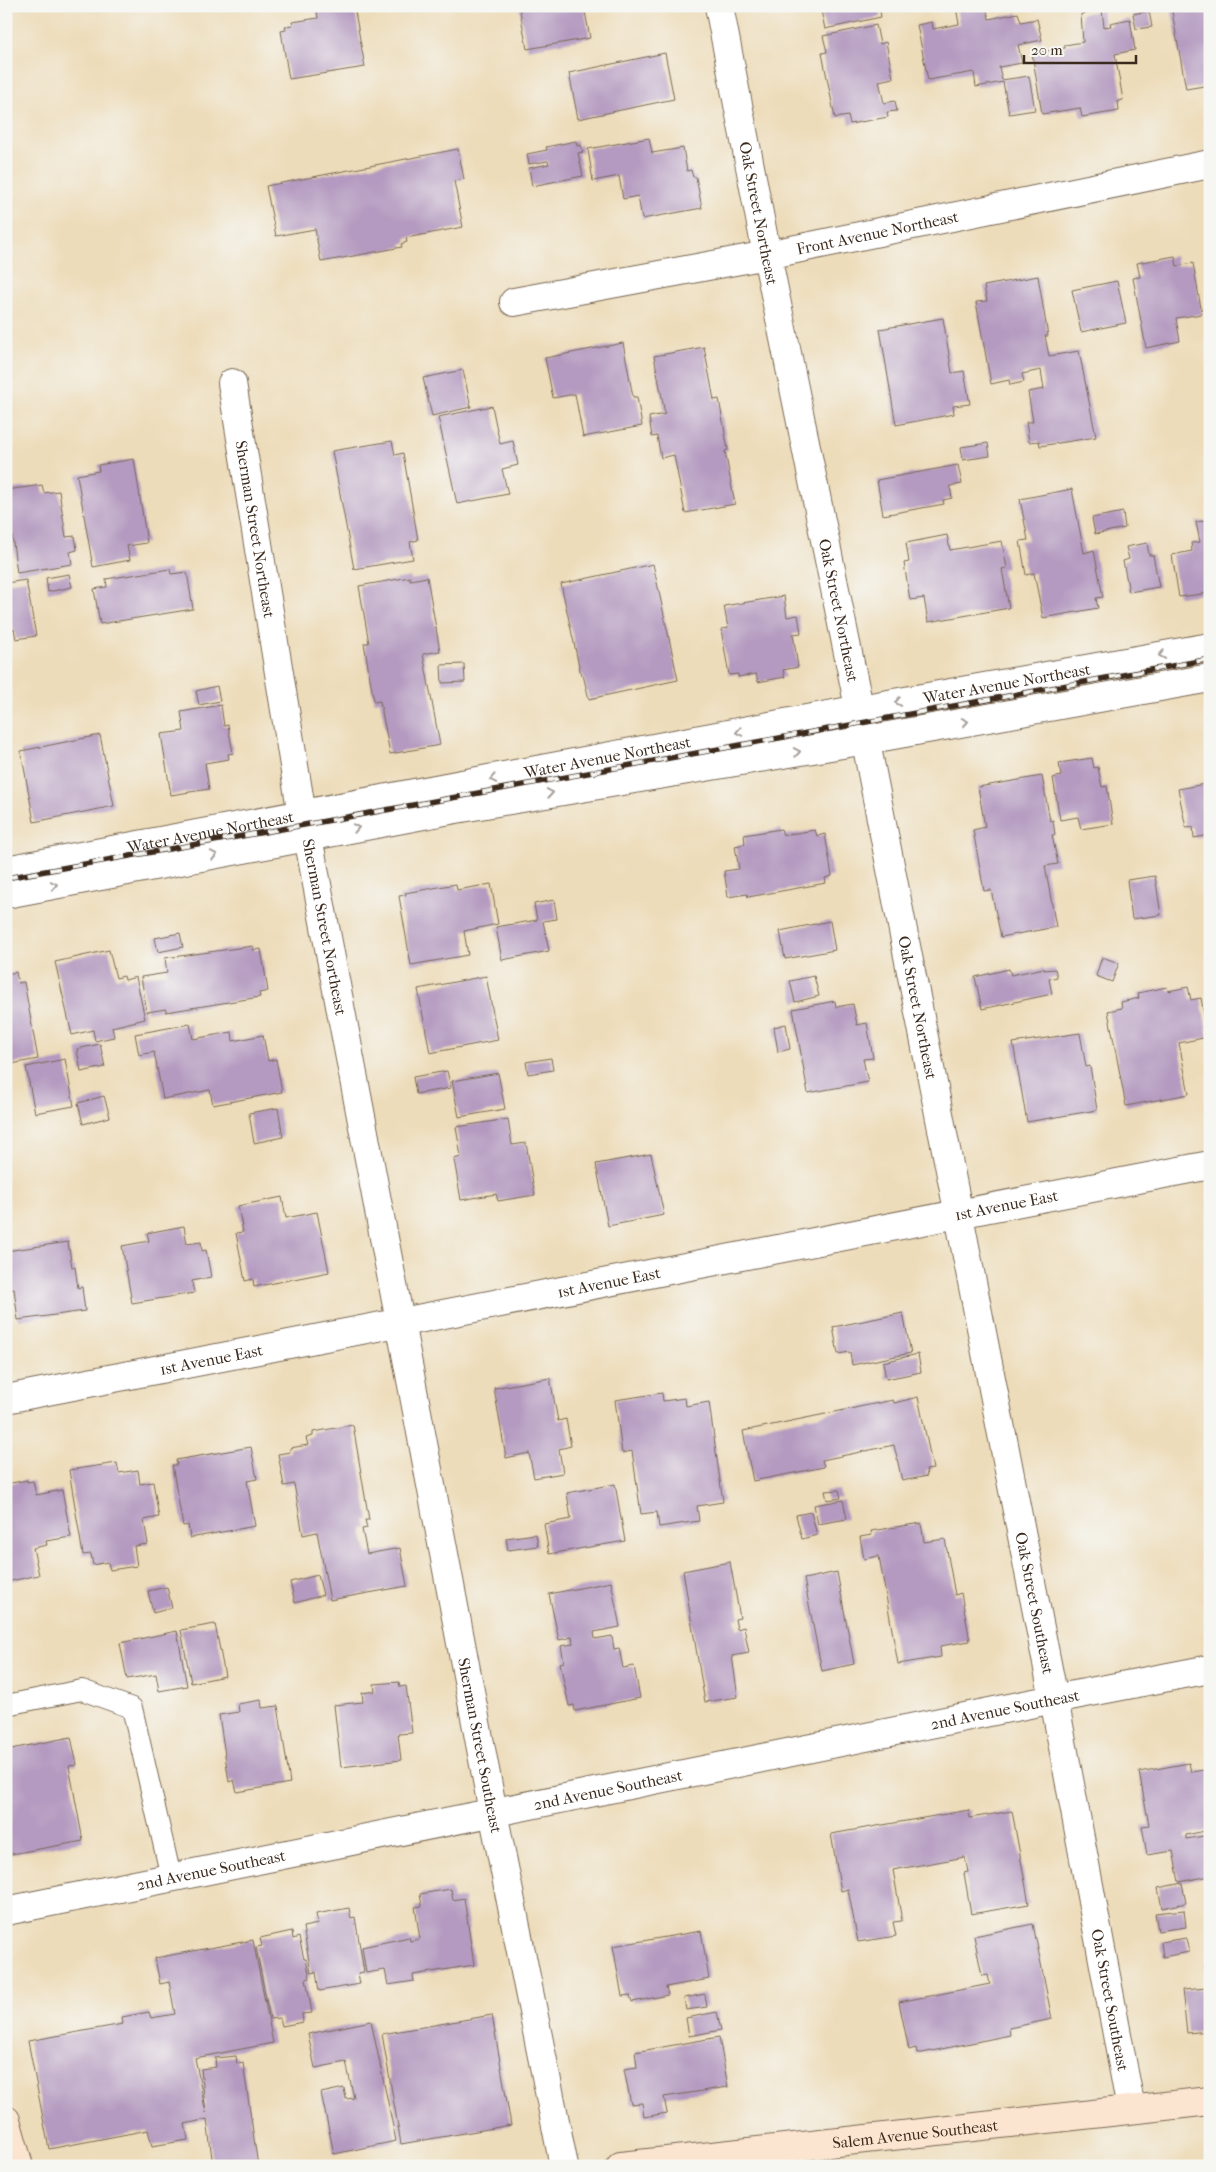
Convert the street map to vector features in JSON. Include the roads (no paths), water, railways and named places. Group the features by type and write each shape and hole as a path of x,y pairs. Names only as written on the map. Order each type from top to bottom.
{"main road":[{"name":"Salem Avenue Southeast","path":"621,2166 1210,2101"},
{"path":"6,2120 19,2166"}],"street":[{"name":"Oak Street Northeast","path":"719,6 767,255 866,740 958,1214"},
{"name":"Front Avenue Northeast","path":"514,302 767,255 1210,164"},
{"name":"Sherman Street Northeast","path":"232,383 305,826 400,1324"},
{"name":"Water Avenue Northeast","path":"6,894 305,826 860,710 1210,647"},
{"name":"Water Avenue Northeast","path":"6,870 305,826 450,810 866,740 1210,678"},
{"name":"1st Avenue East","path":"6,1399 400,1324 1210,1165"},
{"name":"Oak Street Southeast","path":"958,1214 1054,1699 1132,2109"},
{"name":"Sherman Street Southeast","path":"400,1324 493,1812 564,2166"},
{"name":"2nd Avenue Southeast","path":"6,1911 1210,1669"}],"lane":[{"path":"6,1705 82,1690 132,1708 171,1877"}],"railway":[{"path":"6,878 1210,659"}]}
